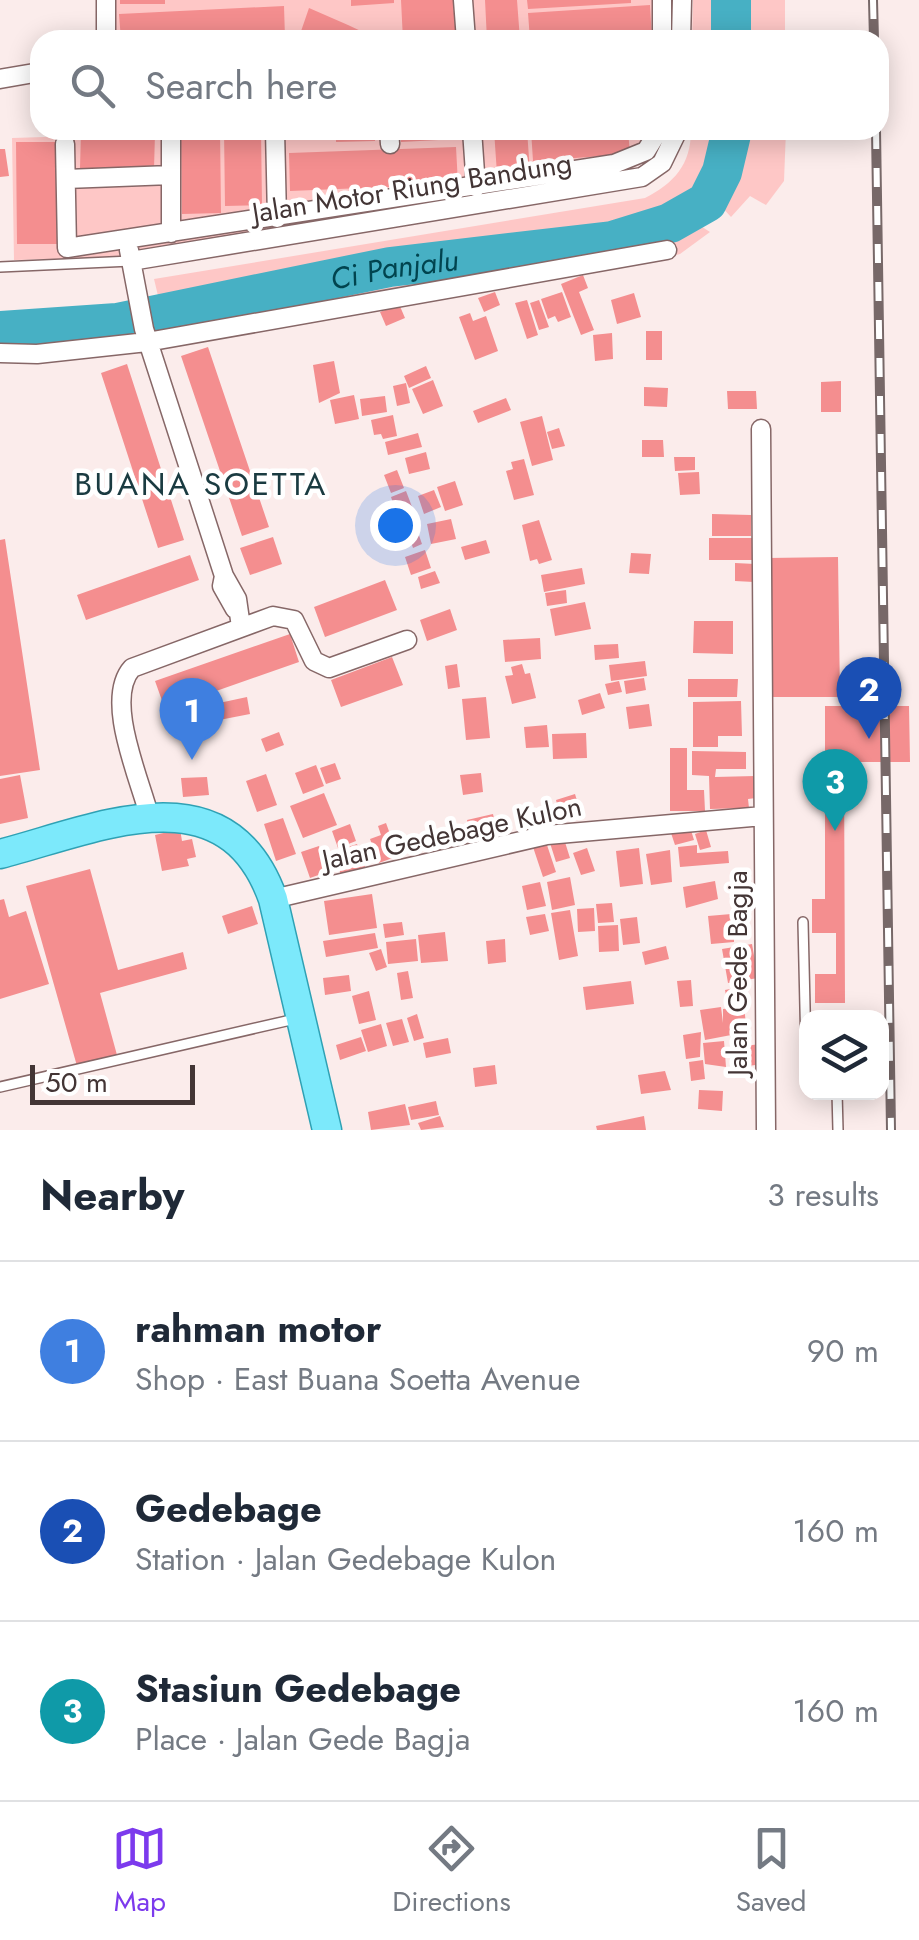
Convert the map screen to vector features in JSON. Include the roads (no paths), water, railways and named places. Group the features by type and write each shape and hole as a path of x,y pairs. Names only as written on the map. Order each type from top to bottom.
{"main road":[{"path":"0,854 149,815 188,818 224,832 260,868 273,899 304,1016 328,1130"}],"street":[{"path":"106,0 106,30"},
{"path":"463,0 465,30"},
{"path":"662,0 662,30"},
{"path":"681,30 682,0"},
{"path":"0,79 30,74"},
{"path":"171,140 171,232"},
{"path":"274,140 277,218"},
{"path":"473,140 476,187"},
{"path":"66,144 67,248 625,162 646,150 652,140"},
{"name":"Jalan Motor Riung Bandung","path":"132,267 642,177 662,163 673,140"},
{"path":"66,179 172,175"},
{"path":"128,239 146,335 224,576 222,586 238,618"},
{"path":"0,353 37,354 667,250"},
{"name":"Jalan Gede Bagja","path":"762,429 766,1130"},
{"path":"149,815 120,704 122,682 140,662 238,618 290,617 302,629 317,664 328,668 407,640"},
{"name":"Jalan Gedebage Kulon","path":"273,899 547,835 763,816"}],"lane":[{"path":"0,266 132,267"},
{"path":"803,922 805,1010"},
{"path":"0,1086 304,1016"},
{"path":"837,1100 838,1130"}],"waterway":[{"name":"Ci Panjalu","path":"731,0 731,30"},
{"name":"Ci Panjalu","path":"0,331 117,323 390,267 612,241 670,223 707,202 722,172 730,140"}],"railway":[{"path":"873,0 874,30"},
{"path":"876,140 891,1130"}],"place":[{"name":"Gedebage","path":"869,739"},
{"name":"rahman motor","path":"192,760"},
{"name":"Stasiun Gedebage","path":"835,831"}],"district":[{"name":"BUANA SOETTA","path":"201,484"}]}
